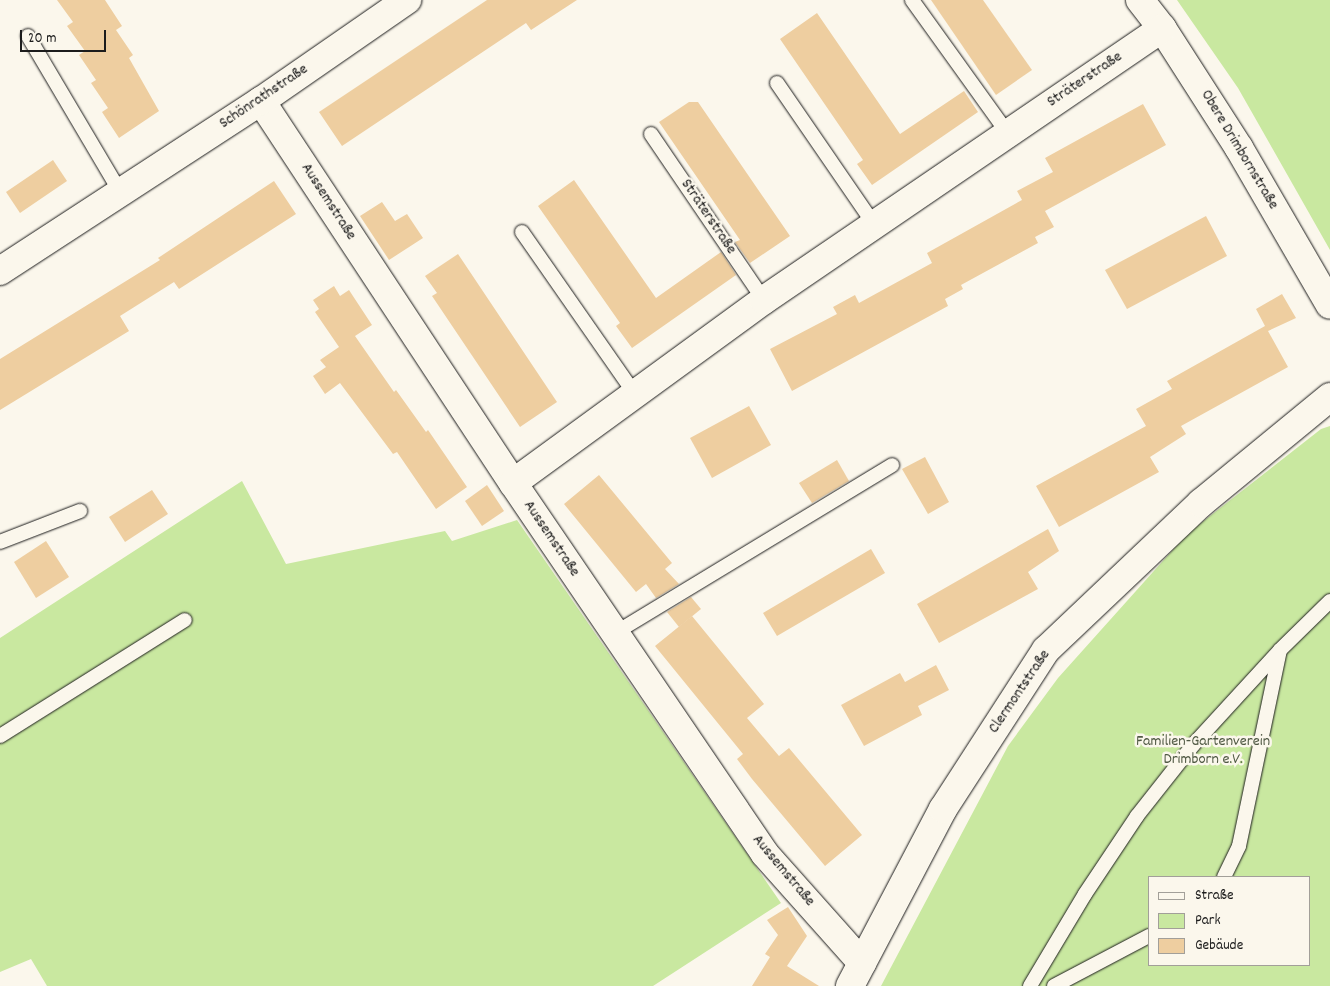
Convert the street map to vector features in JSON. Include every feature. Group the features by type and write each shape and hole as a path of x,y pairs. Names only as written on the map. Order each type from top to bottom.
{"street":[{"name":"Schönrathstraße","path":"0,271 119,190 261,101 406,0"},
{"name":"Obere Drimbornstraße","path":"1140,0 1162,28 1239,148 1330,306"},
{"name":"Sträterstraße","path":"513,483 764,300 1007,132 1162,28"},
{"name":"Aussemstraße","path":"261,101 513,483 765,854 856,974"},
{"name":"Clermontstraße","path":"856,974 943,809 1046,650 1201,503 1330,397"}],"lane":[{"path":"912,0 1007,132"},
{"path":"28,36 119,190"},
{"path":"776,83 874,224"},
{"name":"Sträterstraße","path":"651,134 764,300"},
{"path":"522,232 635,394"},
{"path":"615,633 892,465"},
{"path":"0,542 80,511"},
{"path":"1030,986 1084,894 1137,816 1193,744 1280,650 1330,601"},
{"path":"0,736 185,620"},
{"path":"1224,876 1239,846 1280,650"},
{"path":"1054,986 1148,937"}],"green space":[{"path":"1177,0 1330,0 1330,250 1238,88"},
{"name":"Familien-Gartenverein Drimborn e.V.","path":"1330,426 1330,986 881,986 1008,746 1058,678 1187,534 1321,429"},
{"path":"242,481 286,564 445,531 452,541 517,520 781,903 653,986 47,986 31,959 0,972 0,638"}],"building":[{"path":"57,0 105,0 122,26 116,30 133,55 129,58 159,111 119,138 102,112 108,108 91,83 96,80 79,55 85,51 67,26 73,22"},
{"path":"487,0 577,0 531,30 526,23 342,146 319,112"},
{"path":"931,0 983,0 1032,70 996,95"},
{"path":"817,13 900,134 964,91 978,112 872,185 857,164 863,160 780,39"},
{"path":"689,102 698,102 790,236 750,263 735,242 740,240 659,122"},
{"path":"1143,104 1166,145 1045,211 1054,227 1035,237 1038,243 961,285 963,289 945,299 948,306 792,391 770,349 837,314 833,307 855,295 859,303 932,263 927,253 1022,200 1017,191 1053,172 1045,158"},
{"path":"53,160 67,181 20,213 6,192"},
{"path":"574,180 656,298 721,252 736,275 632,348 616,326 620,323 538,206"},
{"path":"274,181 296,214 179,289 174,282 120,316 129,331 0,410 0,359 160,260 158,258"},
{"path":"382,202 395,221 407,214 423,238 389,260 360,216"},
{"path":"1206,216 1227,256 1127,309 1105,270"},
{"path":"458,254 557,402 520,427 432,296 437,293 425,276"},
{"path":"334,286 340,296 349,290 372,325 355,336 394,392 396,390 426,432 428,430 467,487 436,509 397,452 393,454 340,383 325,394 313,376 326,367 320,360 339,347 315,312 319,309 313,300"},
{"path":"1282,294 1296,318 1268,331 1288,367 1181,426 1186,434 1150,457 1159,472 1059,527 1036,486 1146,426 1136,409 1172,389 1167,381 1265,326 1256,309"},
{"path":"749,406 771,445 712,478 690,438"},
{"path":"925,457 949,502 928,514 902,469"},
{"path":"837,460 849,481 812,503 799,483"},
{"path":"599,475 672,563 665,569 679,584 656,598 646,584 636,592 564,504"},
{"path":"487,485 504,511 482,526 465,501"},
{"path":"152,490 168,514 125,542 109,517"},
{"path":"1048,529 1059,551 1028,572 1038,589 939,643 917,604"},
{"path":"46,541 69,577 36,598 14,562"},
{"path":"871,549 885,573 777,636 763,613"},
{"path":"691,597 701,609 679,627 667,612"},
{"path":"692,616 764,704 747,718 779,756 789,748 862,835 825,866 752,779 737,759 743,754 655,646"},
{"path":"936,665 949,690 918,706 922,715 864,746 841,705 900,673 905,682"},
{"path":"788,907 807,936 787,966 819,986 752,986 770,957 765,954 778,935 767,920"}]}
